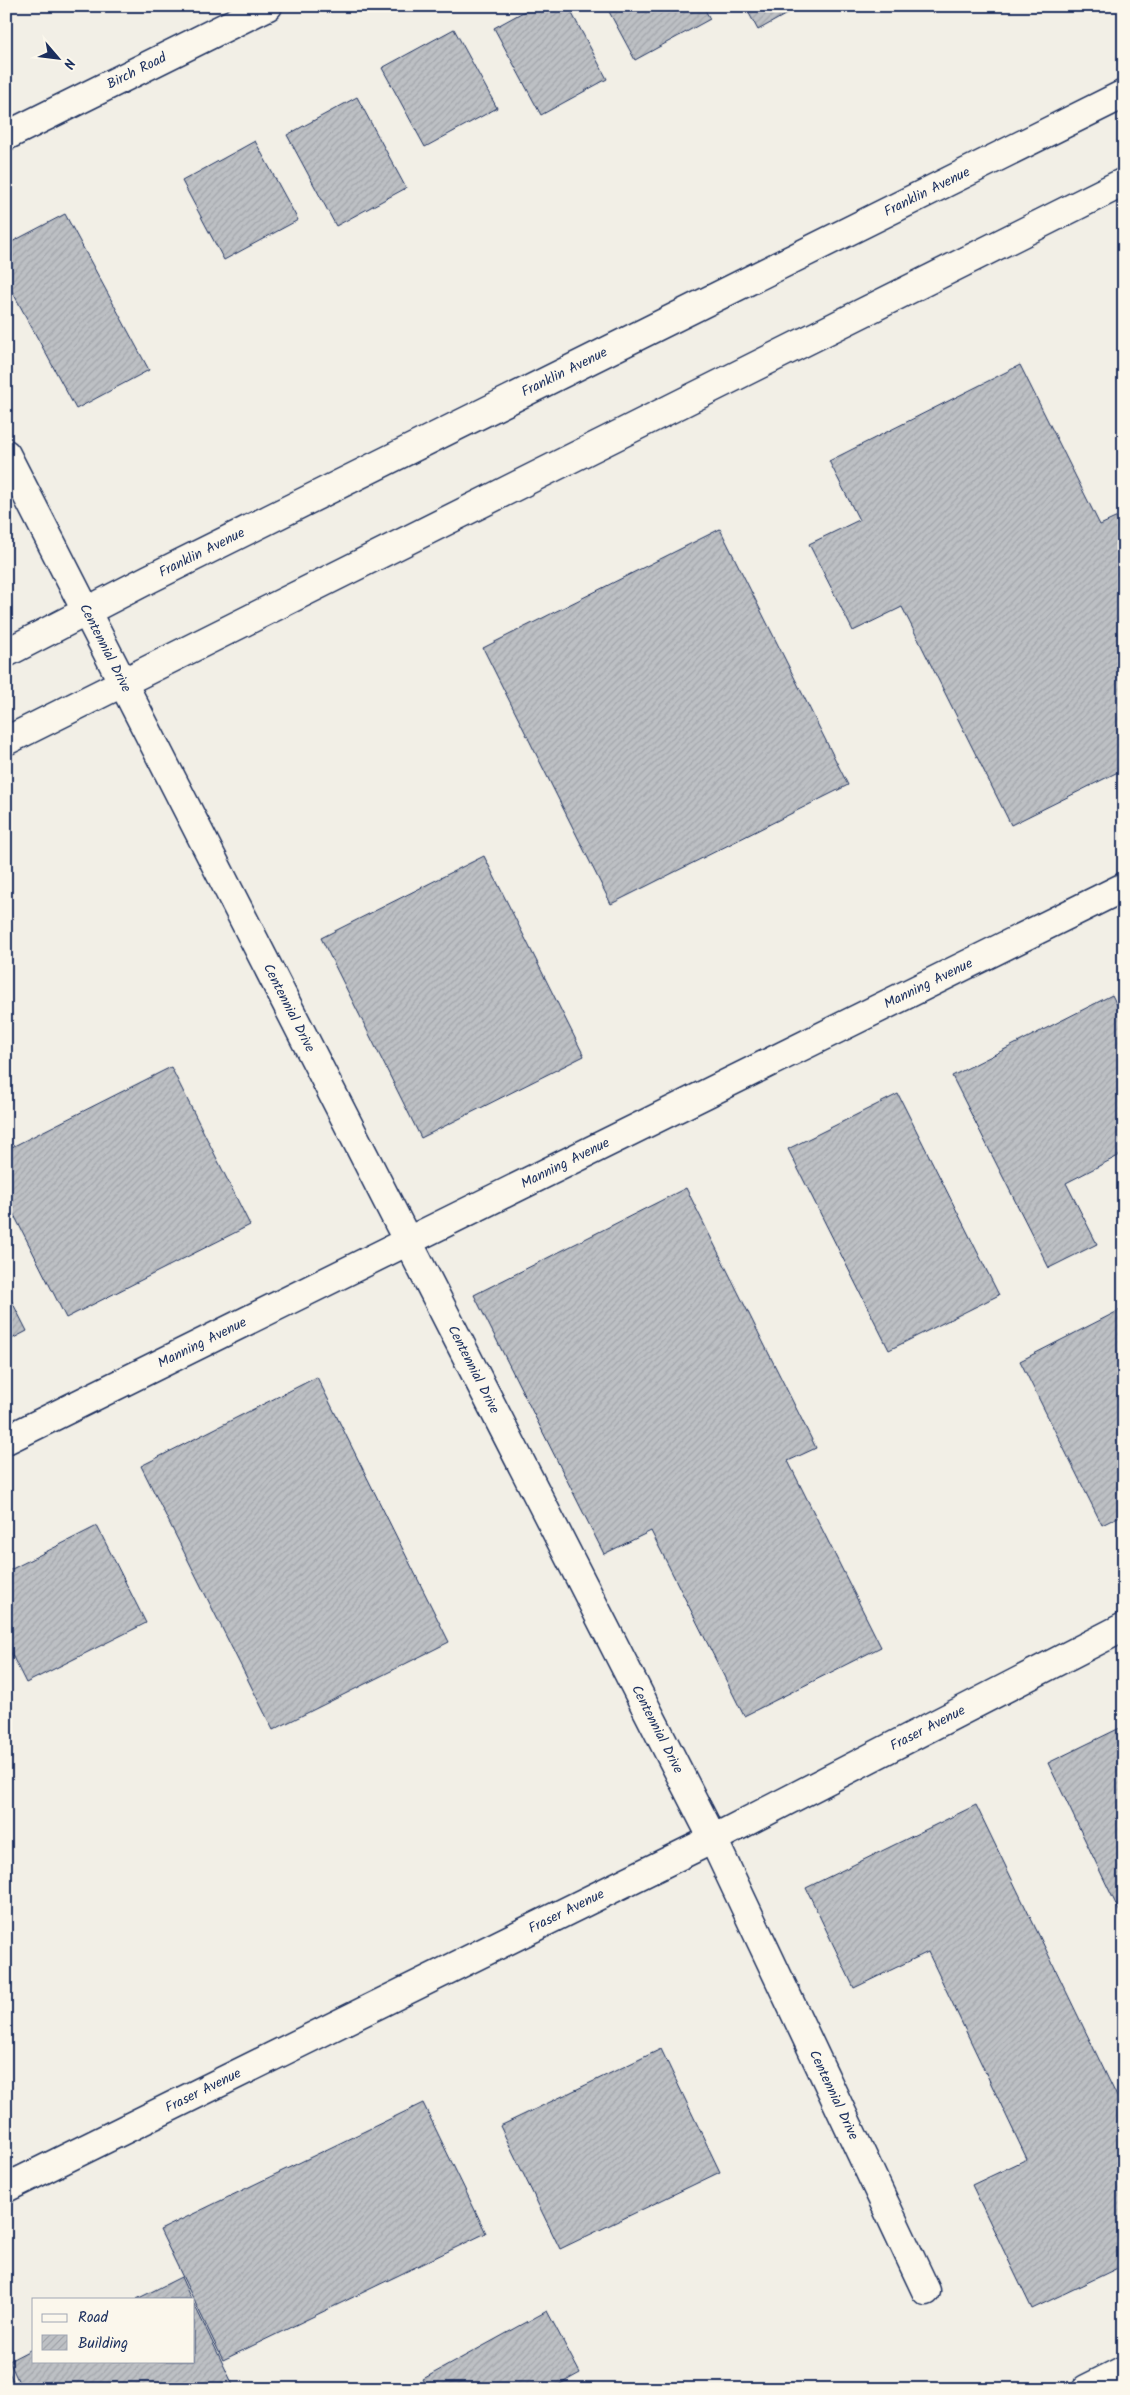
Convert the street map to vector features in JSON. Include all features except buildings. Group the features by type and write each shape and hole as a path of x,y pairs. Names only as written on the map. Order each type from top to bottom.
{"street":[{"name":"Birch Road","path":"6,136 268,6"},
{"name":"Franklin Avenue","path":"6,653 1124,94"},
{"path":"6,741 1124,182"},
{"name":"Centennial Drive","path":"6,454 88,611 121,683 714,1839 926,2291"},
{"name":"Manning Avenue","path":"6,1440 1124,887"},
{"name":"Fraser Avenue","path":"6,2188 714,1839 1124,1627"},
{"path":"1086,2389 1124,2370"}]}
